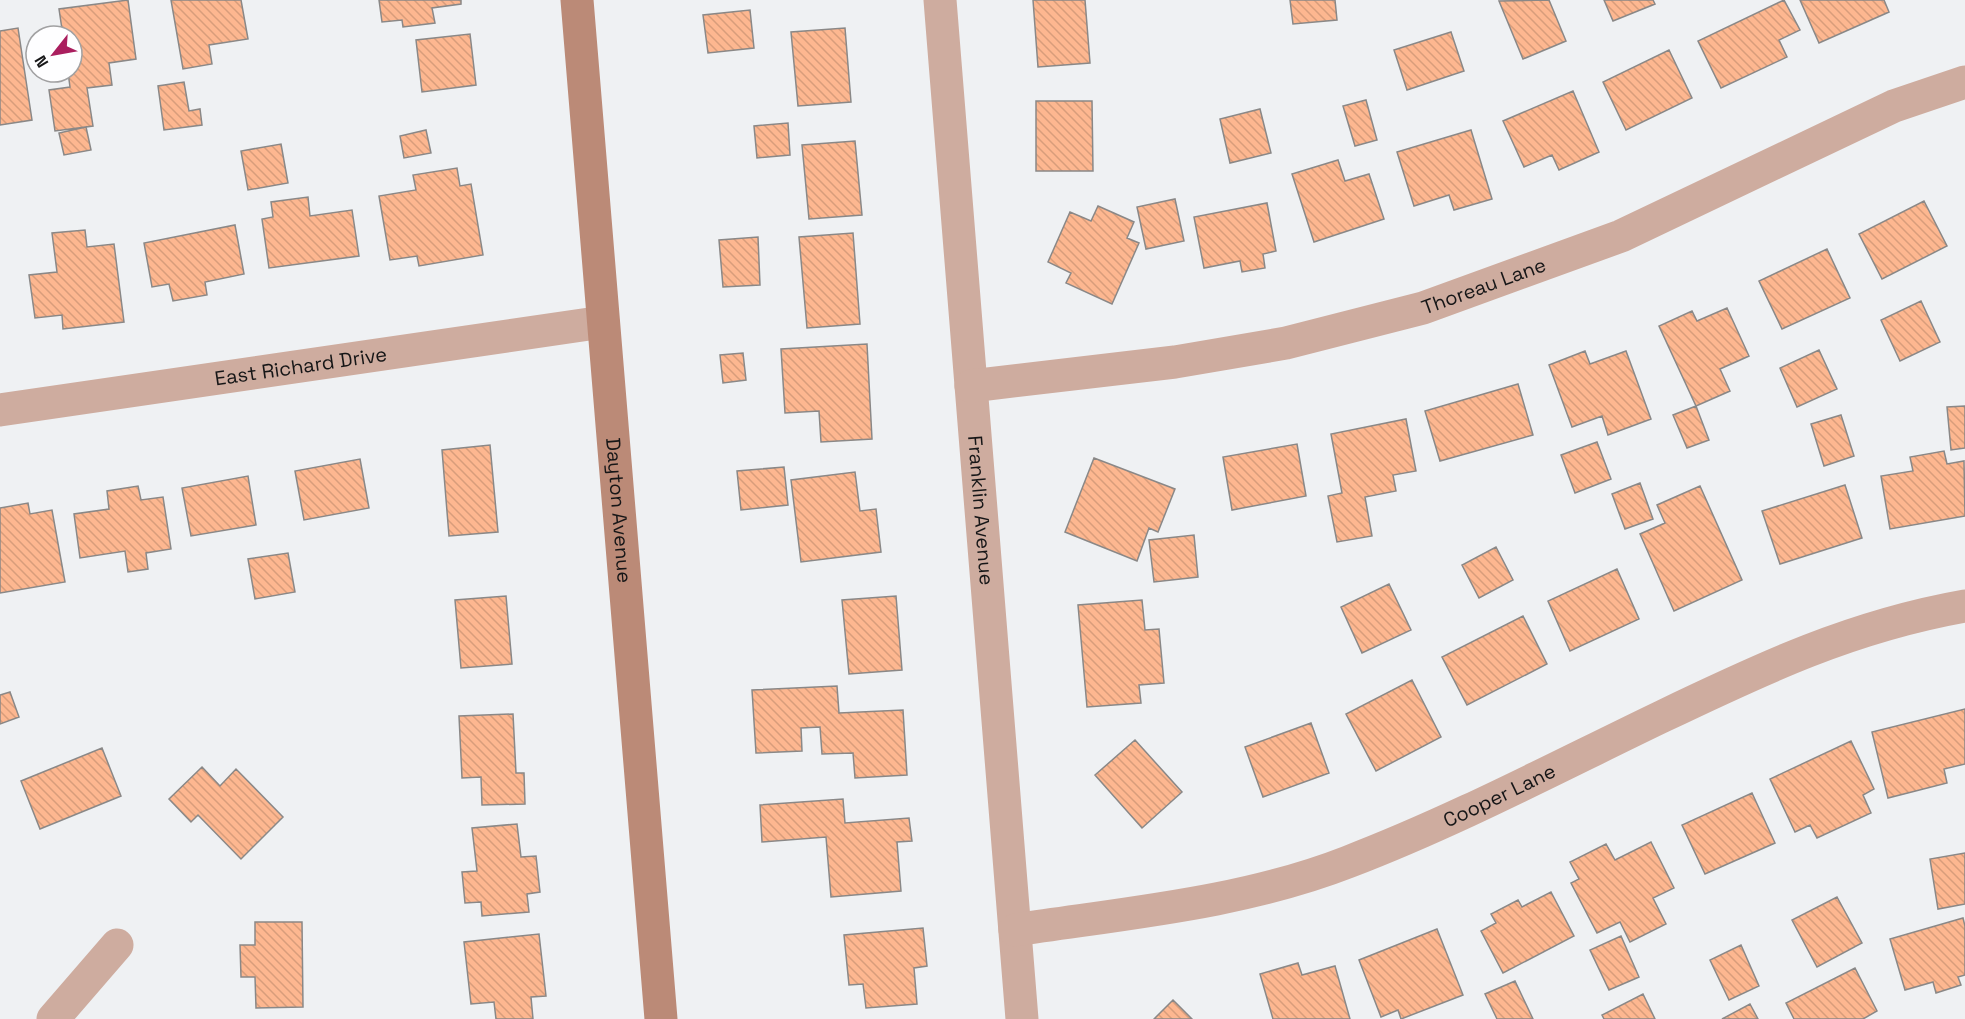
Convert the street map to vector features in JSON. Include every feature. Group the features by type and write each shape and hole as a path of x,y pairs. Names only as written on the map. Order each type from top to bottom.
{"main road":[{"name":"Dayton Avenue","path":"577,0 661,1019"}],"street":[{"name":"Franklin Avenue","path":"940,0 1022,1019"},
{"name":"Thoreau Lane","path":"971,386 1175,362 1286,343 1423,308 1621,236 1894,106 1965,82"},
{"name":"East Richard Drive","path":"0,410 603,322"},
{"name":"Cooper Lane","path":"1015,930 1220,898 1346,863 1436,825 1773,663 1855,633 1965,606"},
{"path":"53,1019 117,945"}],"building":[{"path":"128,0 136,59 109,63 112,85 87,88 93,126 55,131 49,90 70,87 70,84 84,84 84,24 61,24 59,9"},
{"path":"171,0 241,0 248,39 209,45 212,64 183,69"},
{"path":"379,0 461,0 461,4 432,8 435,23 403,27 402,20 382,22"},
{"path":"1033,0 1085,0 1090,63 1038,67"},
{"path":"1290,0 1335,0 1337,20 1293,24"},
{"path":"1549,0 1566,41 1523,59 1499,1"},
{"path":"1604,0 1653,0 1655,4 1613,21"},
{"path":"1784,0 1800,30 1779,40 1787,57 1721,88 1698,41"},
{"path":"1800,0 1884,0 1889,12 1819,43"},
{"path":"750,10 754,48 708,53 703,15"},
{"path":"18,28 24,84 27,84 32,120 0,125 0,31"},
{"path":"845,28 851,102 798,106 791,32"},
{"path":"1451,32 1464,71 1407,90 1394,50"},
{"path":"470,34 476,85 422,92 416,40"},
{"path":"1669,50 1692,98 1626,130 1603,82"},
{"path":"184,82 189,111 200,109 202,125 164,130 158,86"},
{"path":"1573,91 1599,152 1559,170 1552,155 1524,167 1503,121"},
{"path":"1366,100 1377,140 1355,146 1343,106"},
{"path":"1036,101 1092,101 1093,171 1036,171"},
{"path":"1260,109 1271,153 1230,163 1220,119"},
{"path":"788,123 790,155 757,158 754,126"},
{"path":"86,127 91,150 64,155 59,133"},
{"path":"426,130 431,153 404,158 400,136"},
{"path":"1471,130 1492,199 1454,210 1449,195 1414,206 1397,152"},
{"path":"855,141 862,215 809,219 802,145"},
{"path":"281,144 288,183 248,190 241,151"},
{"path":"1338,160 1345,181 1369,174 1384,219 1314,242 1292,174"},
{"path":"457,168 460,186 471,184 483,255 419,266 417,256 390,260 379,196 416,190 413,175"},
{"path":"308,197 310,216 352,210 359,256 269,268 262,219 273,217 271,202"},
{"path":"1175,199 1184,241 1146,249 1137,207"},
{"path":"1924,201 1947,246 1882,279 1859,234"},
{"path":"1267,203 1276,251 1263,254 1265,268 1242,272 1240,261 1204,268 1194,217"},
{"path":"1098,206 1134,222 1127,238 1139,243 1112,304 1066,283 1071,273 1048,262 1070,212 1091,221"},
{"path":"235,225 244,274 205,282 207,295 173,301 169,284 152,287 144,243"},
{"path":"85,230 87,247 114,244 124,322 63,329 62,315 35,318 29,275 57,272 52,233"},
{"path":"853,233 860,324 807,328 799,237"},
{"path":"758,237 760,285 723,287 719,240"},
{"path":"1827,249 1850,298 1782,329 1759,281"},
{"path":"1921,301 1940,342 1900,361 1881,320"},
{"path":"1727,308 1749,356 1720,369 1730,391 1696,406 1659,326 1692,311 1697,321"},
{"path":"867,344 872,439 821,442 819,411 785,413 781,349"},
{"path":"1819,350 1837,389 1797,407 1780,368"},
{"path":"1585,351 1590,364 1626,351 1651,419 1608,435 1602,416 1572,427 1549,365"},
{"path":"743,353 746,380 723,383 720,355"},
{"path":"1518,384 1533,435 1440,461 1425,411"},
{"path":"1696,406 1709,440 1687,448 1673,415"},
{"path":"1965,406 1965,448 1951,450 1947,407"},
{"path":"1841,415 1854,456 1824,466 1811,424"},
{"path":"1406,419 1416,471 1393,475 1396,491 1365,497 1372,536 1337,542 1328,496 1342,493 1331,434"},
{"path":"1597,442 1611,479 1575,493 1561,455"},
{"path":"1297,444 1306,496 1232,510 1223,457"},
{"path":"490,445 498,532 449,536 442,450"},
{"path":"1944,451 1947,464 1964,461 1965,516 1890,529 1881,476 1913,471 1910,457"},
{"path":"1094,458 1175,489 1158,532 1149,528 1137,561 1065,532"},
{"path":"360,459 369,508 304,520 295,471"},
{"path":"784,467 788,505 741,510 737,471"},
{"path":"855,472 860,511 876,509 881,552 801,562 791,480"},
{"path":"248,476 256,525 191,536 182,488"},
{"path":"1640,483 1653,519 1625,529 1612,494"},
{"path":"1845,485 1862,538 1780,564 1762,511"},
{"path":"138,486 141,500 163,497 171,549 146,553 148,569 128,572 125,551 80,558 74,514 109,509 107,491"},
{"path":"1700,486 1742,580 1674,611 1640,534 1665,523 1657,505"},
{"path":"28,503 30,514 52,510 65,582 0,593 0,508"},
{"path":"1194,535 1198,577 1154,582 1149,540"},
{"path":"1496,547 1513,580 1479,598 1462,565"},
{"path":"288,553 295,592 255,599 248,559"},
{"path":"1617,569 1639,619 1570,651 1548,601"},
{"path":"1389,584 1411,630 1362,653 1341,607"},
{"path":"506,596 512,664 461,668 455,600"},
{"path":"896,596 902,670 849,674 842,600"},
{"path":"1142,600 1145,630 1159,629 1164,683 1139,685 1141,703 1087,707 1078,605"},
{"path":"1523,616 1547,664 1467,705 1442,657"},
{"path":"1412,680 1441,737 1376,771 1346,714"},
{"path":"837,686 839,713 903,710 907,775 855,778 853,753 822,754 820,727 801,728 802,751 756,753 752,690"},
{"path":"10,692 19,717 0,724 0,695"},
{"path":"1965,709 1965,764 1944,769 1947,783 1888,798 1872,732"},
{"path":"513,714 516,773 524,773 525,804 482,805 481,777 462,778 459,716"},
{"path":"1311,723 1329,773 1263,797 1245,747"},
{"path":"1135,740 1182,792 1142,828 1095,775"},
{"path":"1851,741 1874,789 1863,795 1871,813 1817,838 1810,825 1795,832 1770,779"},
{"path":"102,748 121,796 40,829 21,781"},
{"path":"202,767 220,786 236,769 283,817 241,859 198,815 191,822 169,799"},
{"path":"1752,793 1775,843 1705,874 1682,825"},
{"path":"843,799 845,823 909,818 912,841 897,842 901,891 831,897 826,837 762,842 760,805"},
{"path":"517,824 521,857 536,856 540,892 527,894 529,912 482,916 481,902 465,903 462,872 477,871 472,828"},
{"path":"1651,842 1674,888 1653,898 1666,924 1630,942 1620,922 1597,933 1571,883 1579,879 1570,862 1606,844 1615,860"},
{"path":"1965,853 1965,904 1938,909 1930,859"},
{"path":"1551,892 1574,936 1503,973 1481,931 1496,923 1491,914 1518,900 1522,907"},
{"path":"1837,897 1862,943 1817,967 1792,920"},
{"path":"1963,918 1965,975 1958,977 1961,985 1936,993 1933,982 1905,990 1890,939"},
{"path":"255,922 302,922 303,1007 256,1008 255,977 241,977 240,945 255,945"},
{"path":"923,928 927,966 914,968 917,1004 866,1008 863,984 849,985 844,935"},
{"path":"1437,929 1463,995 1401,1019 1398,1010 1381,1017 1359,960"},
{"path":"539,934 546,996 531,997 533,1019 496,1019 494,1002 471,1004 464,942"},
{"path":"1621,936 1639,977 1609,990 1590,950"},
{"path":"1741,945 1759,986 1729,1000 1710,960"},
{"path":"1298,963 1302,975 1335,966 1350,1019 1273,1019 1260,974"},
{"path":"1855,968 1877,1011 1863,1019 1794,1019 1786,1003"},
{"path":"1515,981 1533,1019 1497,1019 1485,994"},
{"path":"1643,994 1655,1019 1604,1019 1602,1015"},
{"path":"1173,1000 1192,1019 1154,1019"},
{"path":"1750,1004 1758,1019 1722,1019"}]}
